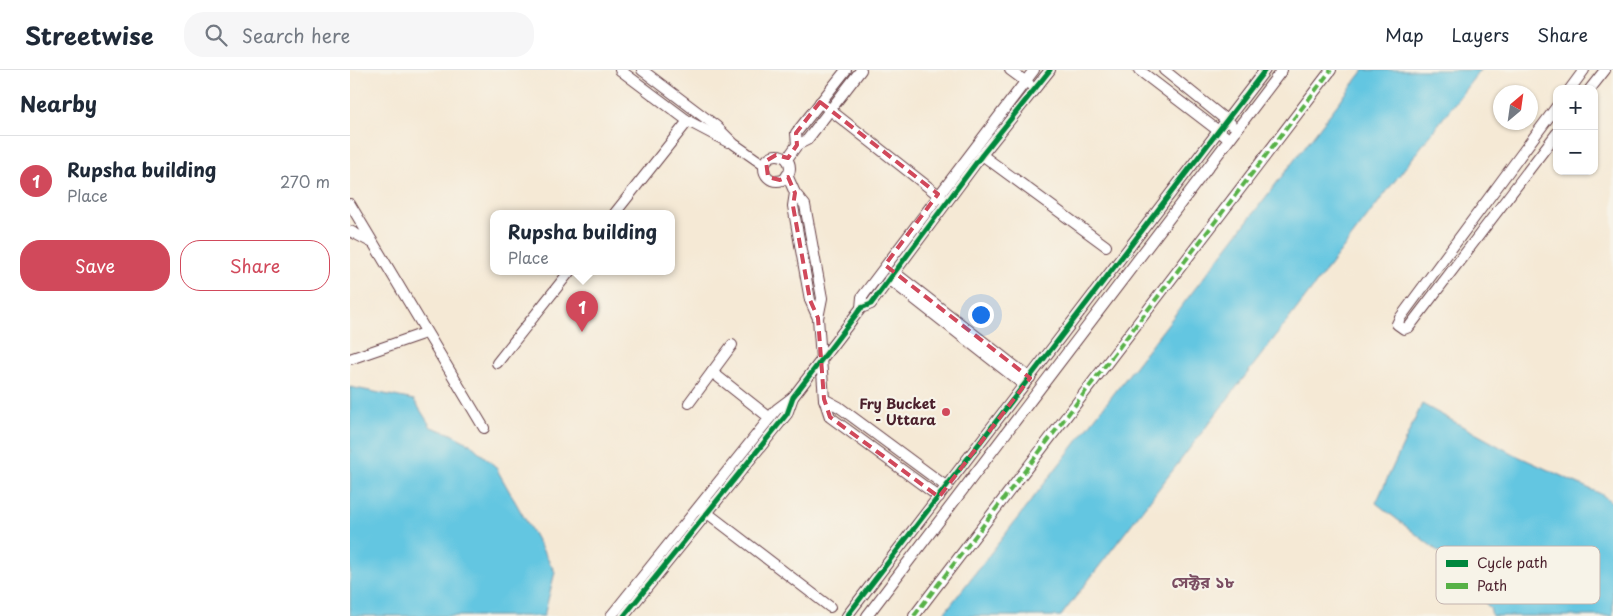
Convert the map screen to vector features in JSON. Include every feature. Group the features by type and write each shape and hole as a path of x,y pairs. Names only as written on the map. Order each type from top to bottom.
{"street":[{"path":"620,70 688,121 710,134 734,144 764,164"},
{"path":"642,70 716,126 734,144"},
{"path":"787,159 796,145 796,133 846,70"},
{"path":"796,145 808,140 862,70"},
{"path":"1010,70 1035,89"},
{"path":"861,308 862,297 1034,70"},
{"path":"611,616 787,414 794,397 861,308 870,304 982,155 1050,70"},
{"path":"1139,70 1229,140"},
{"path":"1164,70 1238,129"},
{"path":"847,616 1188,170 1228,121 1265,70"},
{"path":"867,616 1282,70"},
{"path":"914,616 1331,70"},
{"path":"1573,85 1584,70"},
{"path":"1593,85 1605,70"},
{"path":"820,102 947,201"},
{"path":"1553,111 1397,324 1404,329 1409,327 1553,138"},
{"path":"617,210 688,121"},
{"path":"776,155 787,159 790,167 787,175 780,180 772,180 765,173 764,164 768,158 776,155"},
{"path":"982,155 1106,246"},
{"path":"787,175 795,193 804,205 822,298 818,318 824,399 830,417 954,501"},
{"path":"350,204 484,428"},
{"path":"350,217 361,223"},
{"path":"350,231 372,242"},
{"path":"497,363 567,275"},
{"path":"892,275 1038,392"},
{"path":"350,359 426,333"},
{"path":"689,403 732,345"},
{"path":"712,372 770,418"},
{"path":"624,616 770,418 777,409 794,397"},
{"path":"703,510 830,607"}],"highlighted area":[{"path":"820,102 938,194 885,265 1030,378 939,497 830,417 824,399 818,318 810,300 793,206 795,193 788,177 780,180 768,177 766,161 776,155 788,158 797,145 796,133"}],"water":[{"path":"1364,70 1480,70 1061,616 942,616"},
{"path":"350,387 414,400 431,427 449,433 470,444 495,466 555,572 544,616 350,616"},
{"path":"1422,404 1513,454 1601,494 1613,503 1613,616 1492,616 1490,608 1486,604 1600,604 1600,546 1436,546 1436,550 1376,503"}],"marked path":[{"path":"914,616 1331,70"}],"cycle path":[{"path":"624,616 787,414 793,397 861,308 871,304 982,155 1050,70"},
{"path":"847,616 1265,70"}],"place":[{"name":"Rupsha building","path":"582,332"},
{"name":"Fry Bucket - Uttara","path":"946,412"}],"district":[{"name":"সেক্টর ১৮","path":"1203,582"}]}
